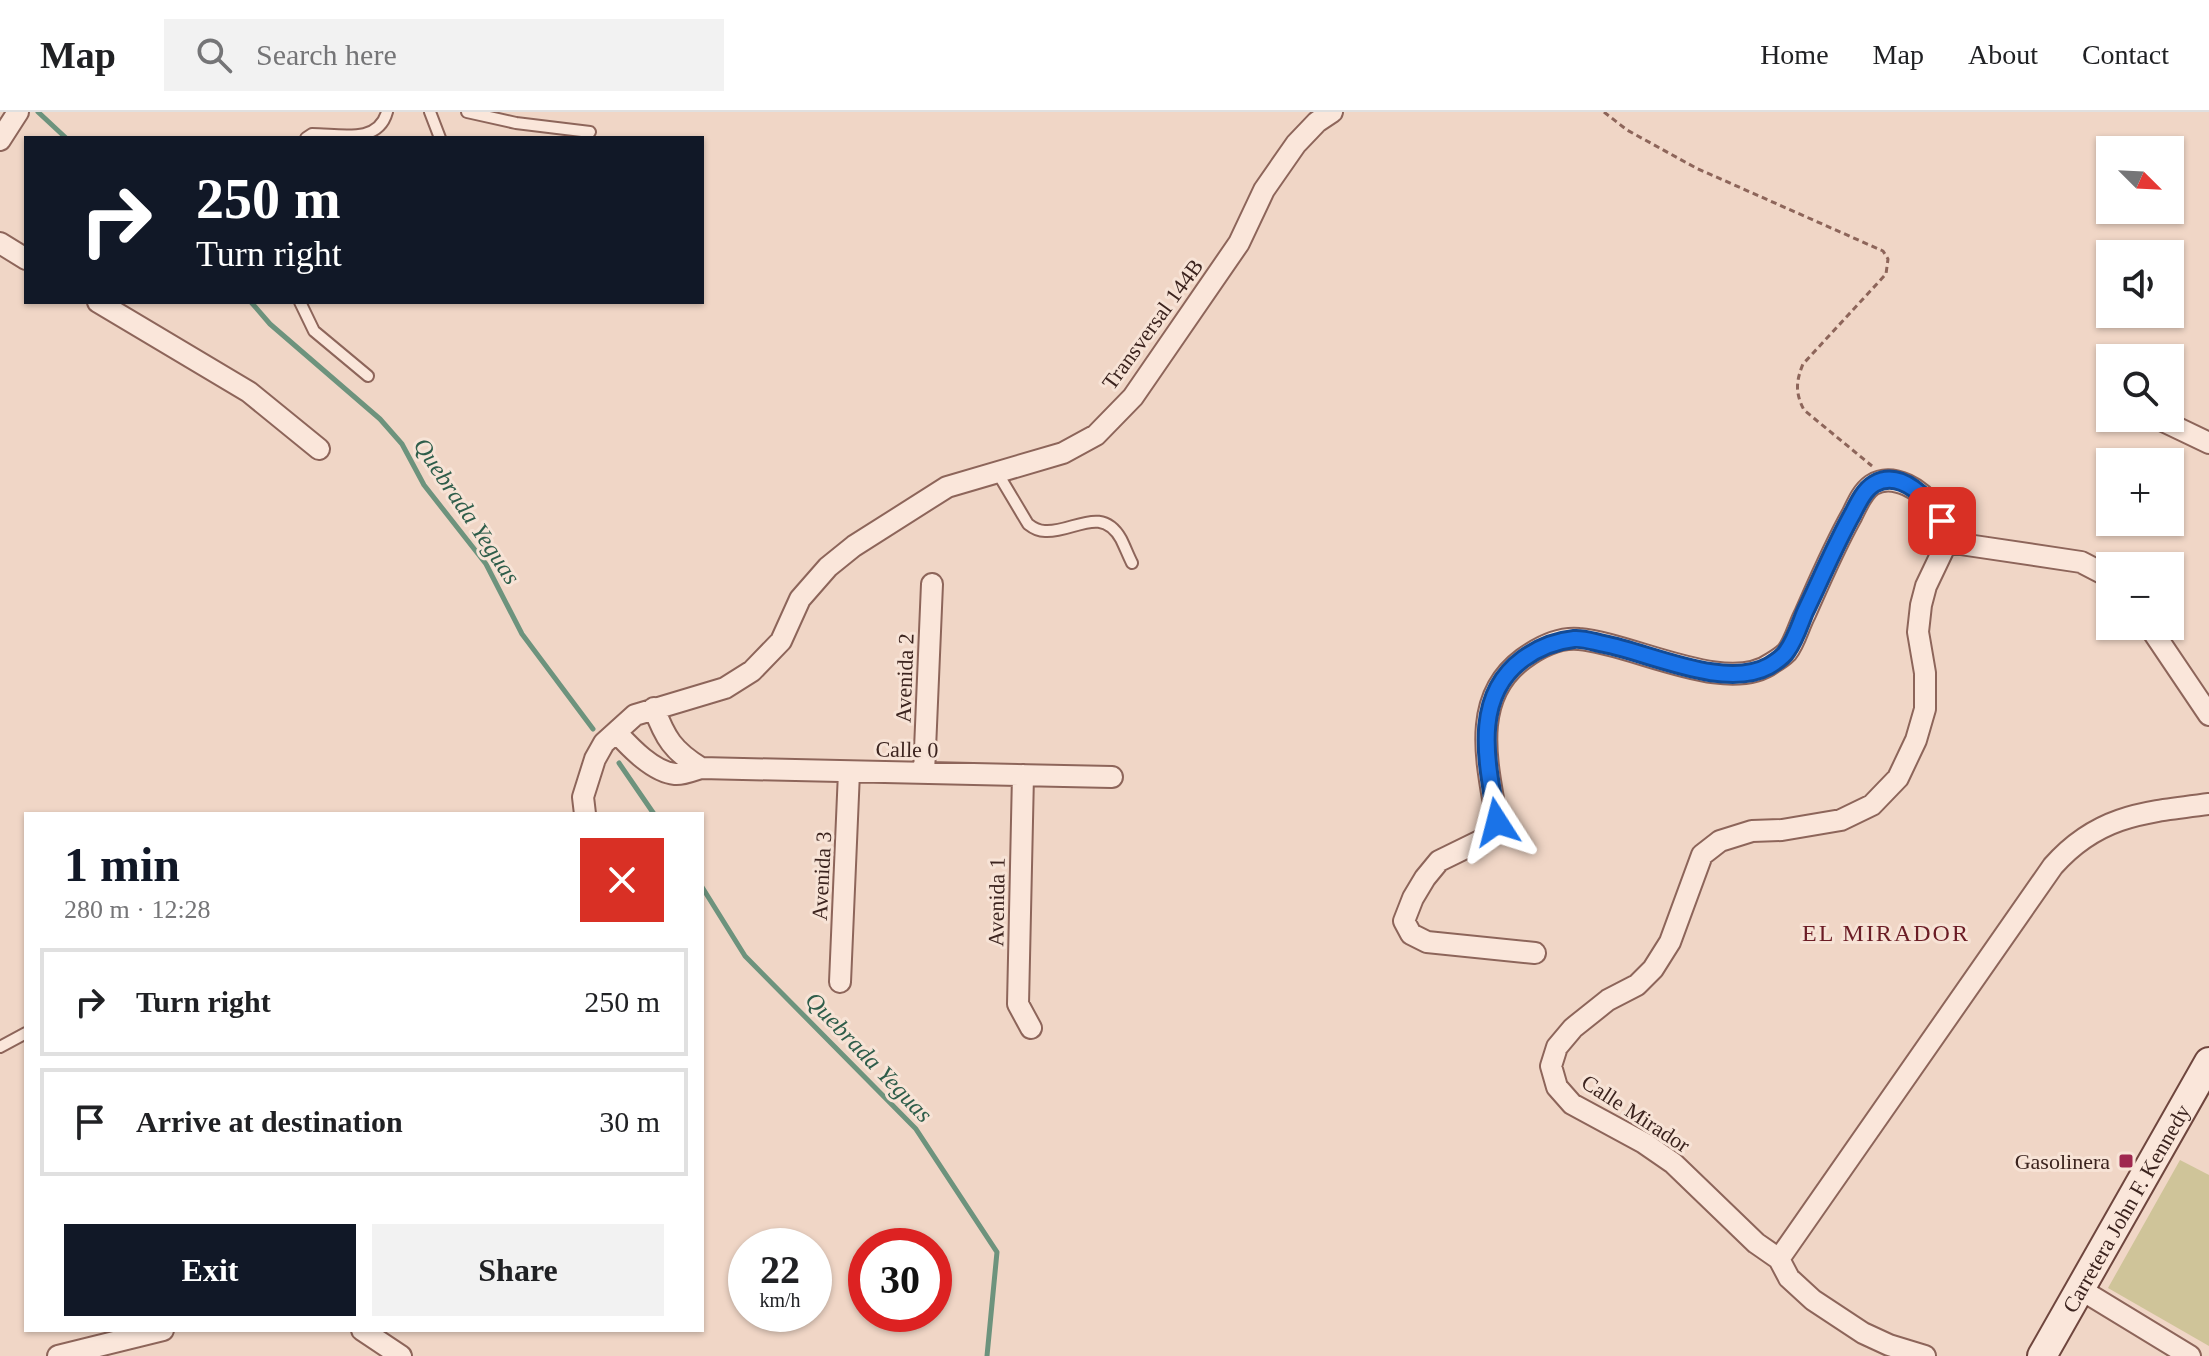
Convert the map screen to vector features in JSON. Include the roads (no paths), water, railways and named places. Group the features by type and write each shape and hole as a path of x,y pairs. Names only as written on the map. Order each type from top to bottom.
{"main road":[{"name":"Carretera John F. Kennedy","path":"2042,1356 2209,1062"}],"street":[{"path":"0,140 18,112"},
{"name":"Transversal 144B","path":"585,812 583,797 595,759 604,743 635,715 725,688 752,671 781,641 800,599 828,567 854,546 947,487 1063,453 1096,435 1133,397 1239,243 1264,190 1296,144 1317,122 1332,112"},
{"path":"1257,168 1264,190"},
{"path":"0,243 24,258"},
{"path":"101,304 249,392 319,449"},
{"path":"2184,431 2209,443"},
{"path":"1535,953 1427,942 1411,934 1404,921 1413,898 1439,861 1486,838 1497,822 1485,736 1489,708 1498,685 1514,666 1534,651 1577,638 1617,646 1702,671 1729,675 1748,674 1769,666 1787,652 1838,541 1863,495 1873,485 1885,480 1899,481 1915,489 1932,505 1942,521 1947,542 2081,562 2096,570"},
{"name":"Calle Mirador","path":"1925,1356 1863,1333 1813,1300 1789,1278 1779,1259 1756,1243 1673,1163 1644,1143 1572,1104 1557,1087 1551,1066 1557,1047 1573,1028 1608,1000 1637,985 1653,969 1670,942 1702,855 1720,841 1752,831 1782,830 1841,820 1872,805 1898,778 1916,740 1925,709 1925,673 1918,632 1921,605 1926,586 1947,542"},
{"name":"Avenida 2","path":"924,773 932,584"},
{"path":"2158,640 2209,715"},
{"path":"654,708 663,732 681,756 701,768"},
{"name":"Calle 0","path":"616,732 639,755 656,767 676,775 701,768 1112,777"},
{"name":"Avenida 3","path":"840,982 849,772"},
{"name":"Avenida 1","path":"1023,775 1018,1004 1031,1028"},
{"path":"1779,1259 2034,892 2068,849 2085,835 2127,817 2209,804"},
{"path":"2080,1289 2190,1356"},
{"path":"66,1355 155,1332"},
{"path":"365,1332 401,1356"}],"lane":[{"path":"309,136 367,135 384,123 387,112"},
{"path":"430,112 439,136"},
{"path":"467,112 516,123 590,132"},
{"path":"301,304 314,331 368,376"},
{"path":"997,471 1028,524 1047,532 1088,521 1102,522 1120,537 1132,563"},
{"path":"0,1047 24,1034"}],"waterway":[{"name":"Quebrada Yeguas","path":"38,112 64,136"},
{"name":"Quebrada Yeguas","path":"253,304 270,324 380,419 402,444 424,485 486,564 522,634 593,729"},
{"name":"Quebrada Yeguas","path":"619,763 653,812"},
{"name":"Quebrada Yeguas","path":"704,890 745,956 916,1129 997,1252 987,1356"}],"place":[{"name":"Gasolinera","path":"2126,1161"}],"district":[{"name":"EL MIRADOR","path":"1886,933"}]}
